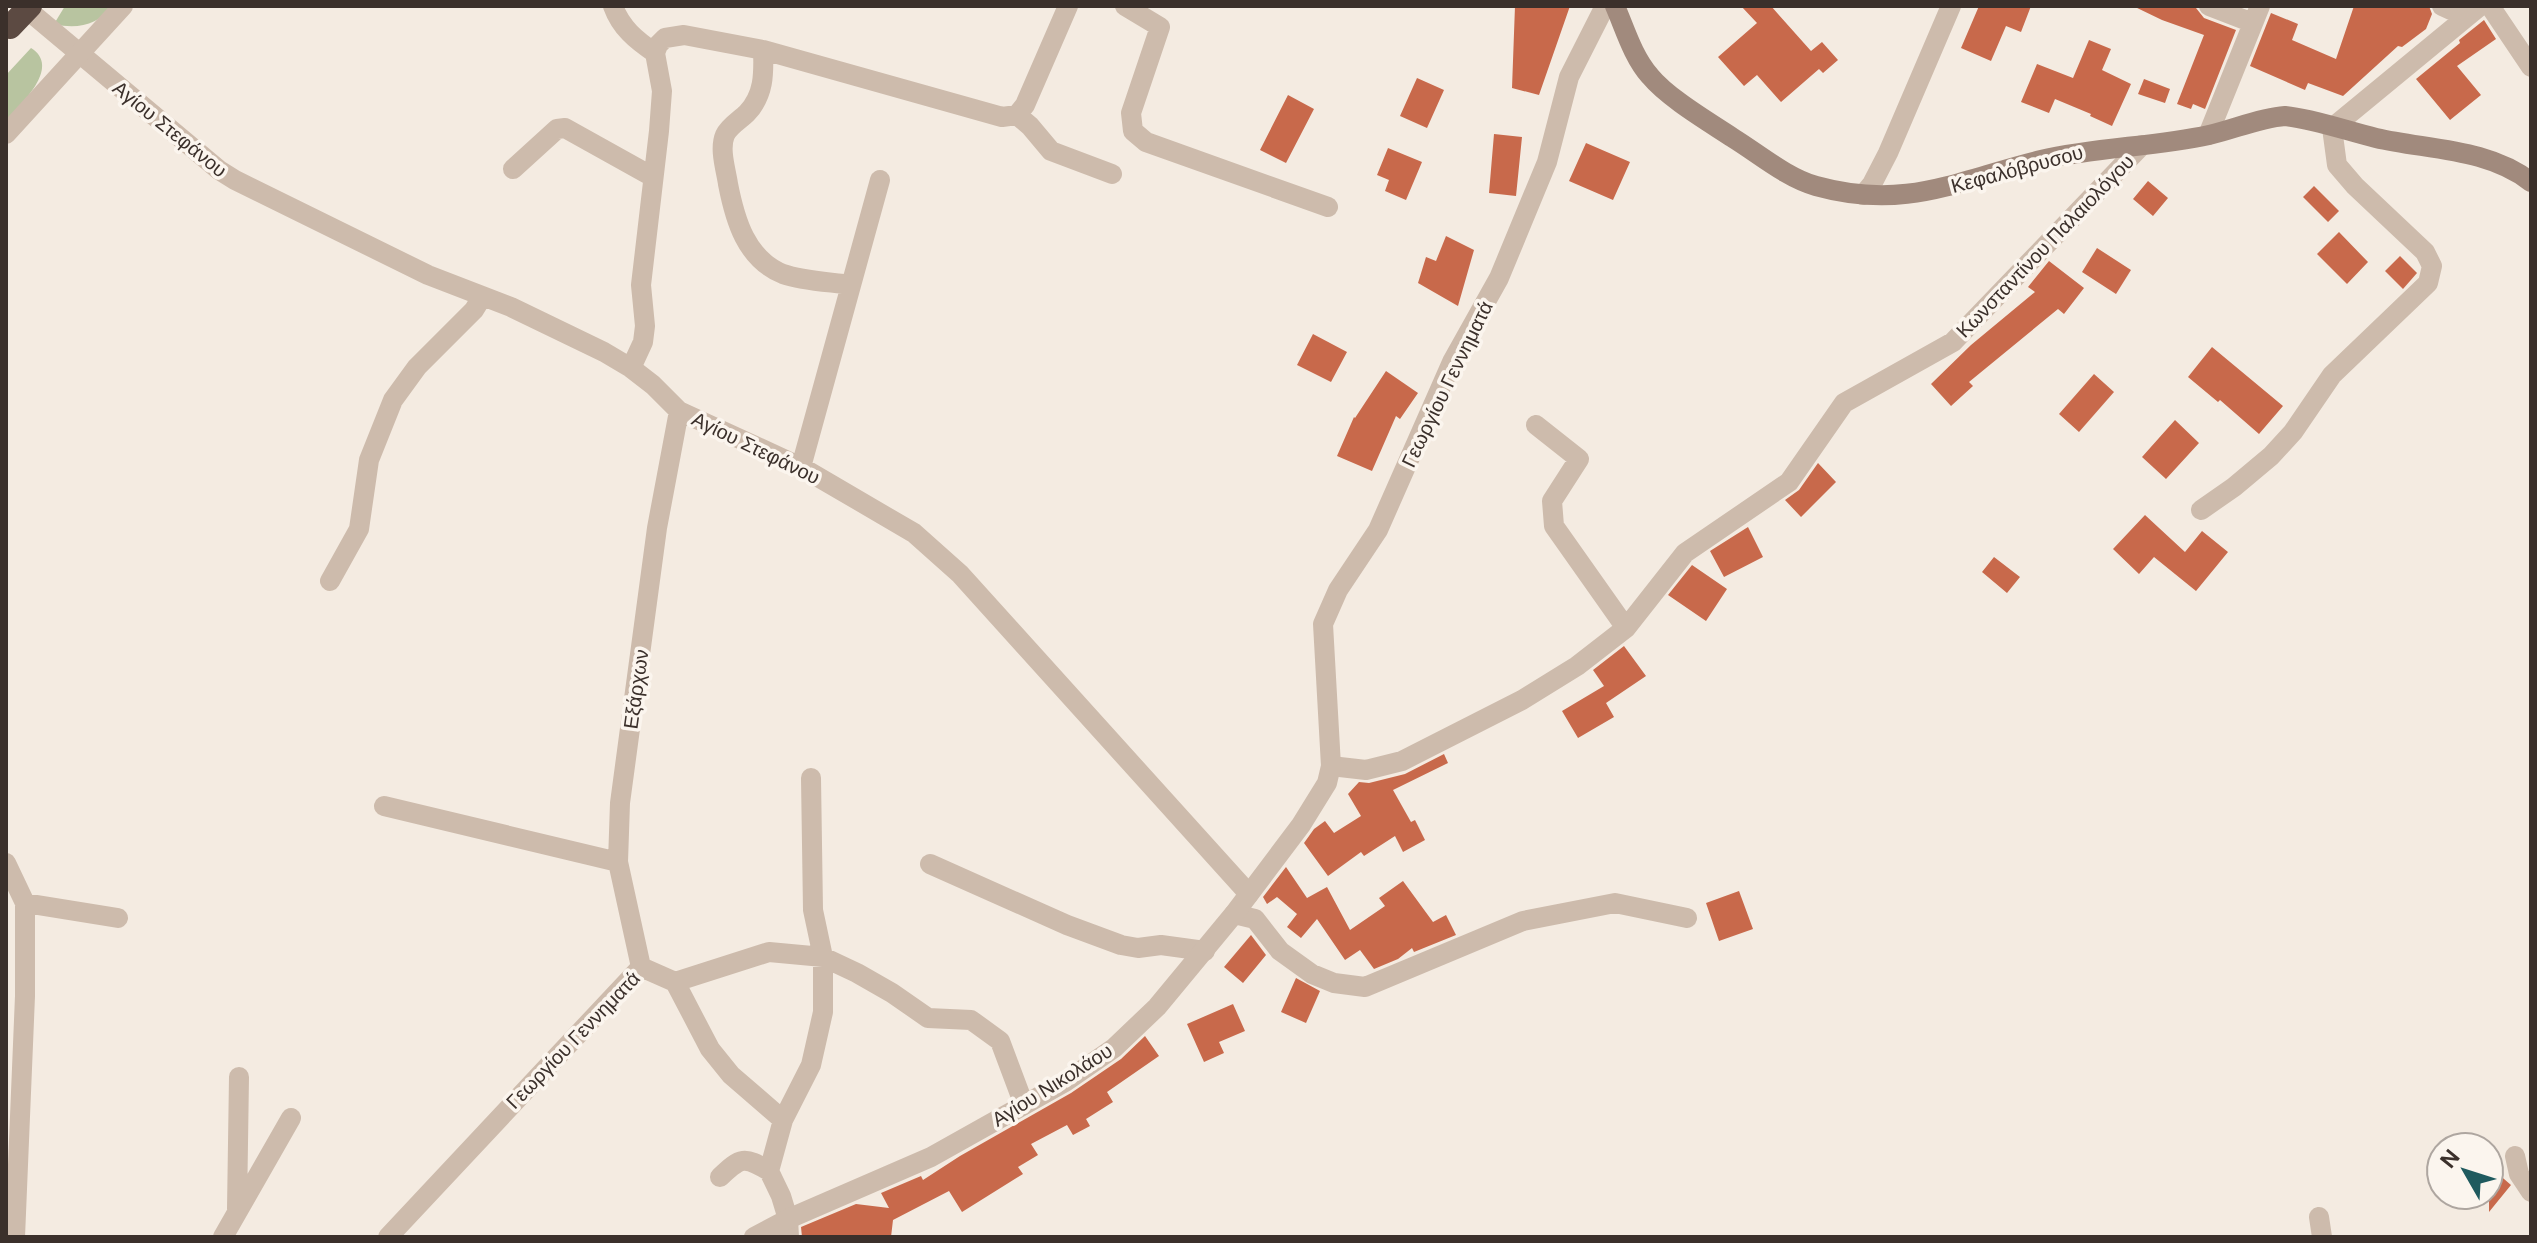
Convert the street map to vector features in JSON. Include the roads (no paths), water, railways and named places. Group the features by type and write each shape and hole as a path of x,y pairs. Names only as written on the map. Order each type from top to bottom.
{"highway":[{"path":"17,16 30,6"}],"main road":[{"name":"Κεφαλόβρυσου","path":"1615,6 1650,77 1671,94 1713,125 1797,178 1814,185 1863,195 1893,196 1926,192 2038,161 2091,150 2208,135 2270,117 2285,116 2395,142 2475,156 2527,173"}],"street":[{"path":"6,134 123,6"},
{"path":"613,6 618,20 635,39 655,53"},
{"path":"631,368 643,342 645,326 641,285 662,91 655,53 660,43 676,35 763,50 1002,117 1017,115 1025,105 1068,6"},
{"path":"1125,6 1160,27 1131,113 1133,131 1146,142 1328,207"},
{"name":"Γεωργίου Γεννηματά","path":"1331,766 1323,624 1338,590 1378,530 1452,362 1499,278 1547,162 1569,77 1605,6"},
{"path":"1863,195 1888,153 1951,6"},
{"path":"2208,135 2256,14 2209,6"},
{"path":"2442,6 2473,11"},
{"path":"2490,6 2531,67"},
{"path":"2201,510 2234,487 2285,442 2327,380 2428,283 2432,266 2425,252 2337,165 2332,128 2473,11"},
{"name":"Αγίου Στεφάνου","path":"17,16 77,53 235,180 428,275 565,332 631,368 679,411 801,467 914,533 960,574 1249,894"},
{"path":"763,50 762,89 749,111 726,132 723,141 735,217 755,256 784,274 851,285"},
{"path":"1017,115 1051,151 1112,174"},
{"path":"513,169 557,129 565,128 653,177"},
{"name":"Κωνσταντίνου Παλαιολόγου","path":"1331,766 1366,770 1402,761 1522,700 1577,666 1626,628 1685,553 1789,482 1844,403 1953,342 2142,145"},
{"path":"801,467 880,180"},
{"path":"330,581 359,529 369,460 393,400 417,367 474,310 482,297"},
{"name":"Εξάρχων","path":"641,967 618,862 620,803 657,528 679,411"},
{"path":"1536,425 1579,459 1552,501 1554,526 1626,628"},
{"name":"Αγίου Νικολάου","path":"754,1237 788,1228 931,1157 1089,1067 1140,1026 1205,951 1301,825 1322,792 1331,766"},
{"path":"769,1171 783,1120 811,1065 823,1012 823,957 813,910 811,778"},
{"path":"384,806 618,862"},
{"path":"6,863 25,903 25,996 15,1237"},
{"path":"930,864 1067,925 1121,945 1138,948 1161,945 1205,951"},
{"path":"25,903 118,918"},
{"path":"1234,914 1255,919 1280,951 1312,974 1334,983 1365,987 1523,921 1615,903 1687,918"},
{"name":"Γεωργίου Γεννηματά","path":"388,1237 641,967 675,982 769,952 823,957 892,993 928,1018 971,1020 1000,1041 1024,1105"},
{"path":"675,982 710,1049 731,1075 783,1120"},
{"path":"237,1213 239,1077"},
{"path":"223,1237 291,1118"},
{"path":"2515,1156 2519,1174 2531,1192"},
{"path":"720,1177 737,1161 750,1160 769,1171 781,1196 788,1228"}]}
